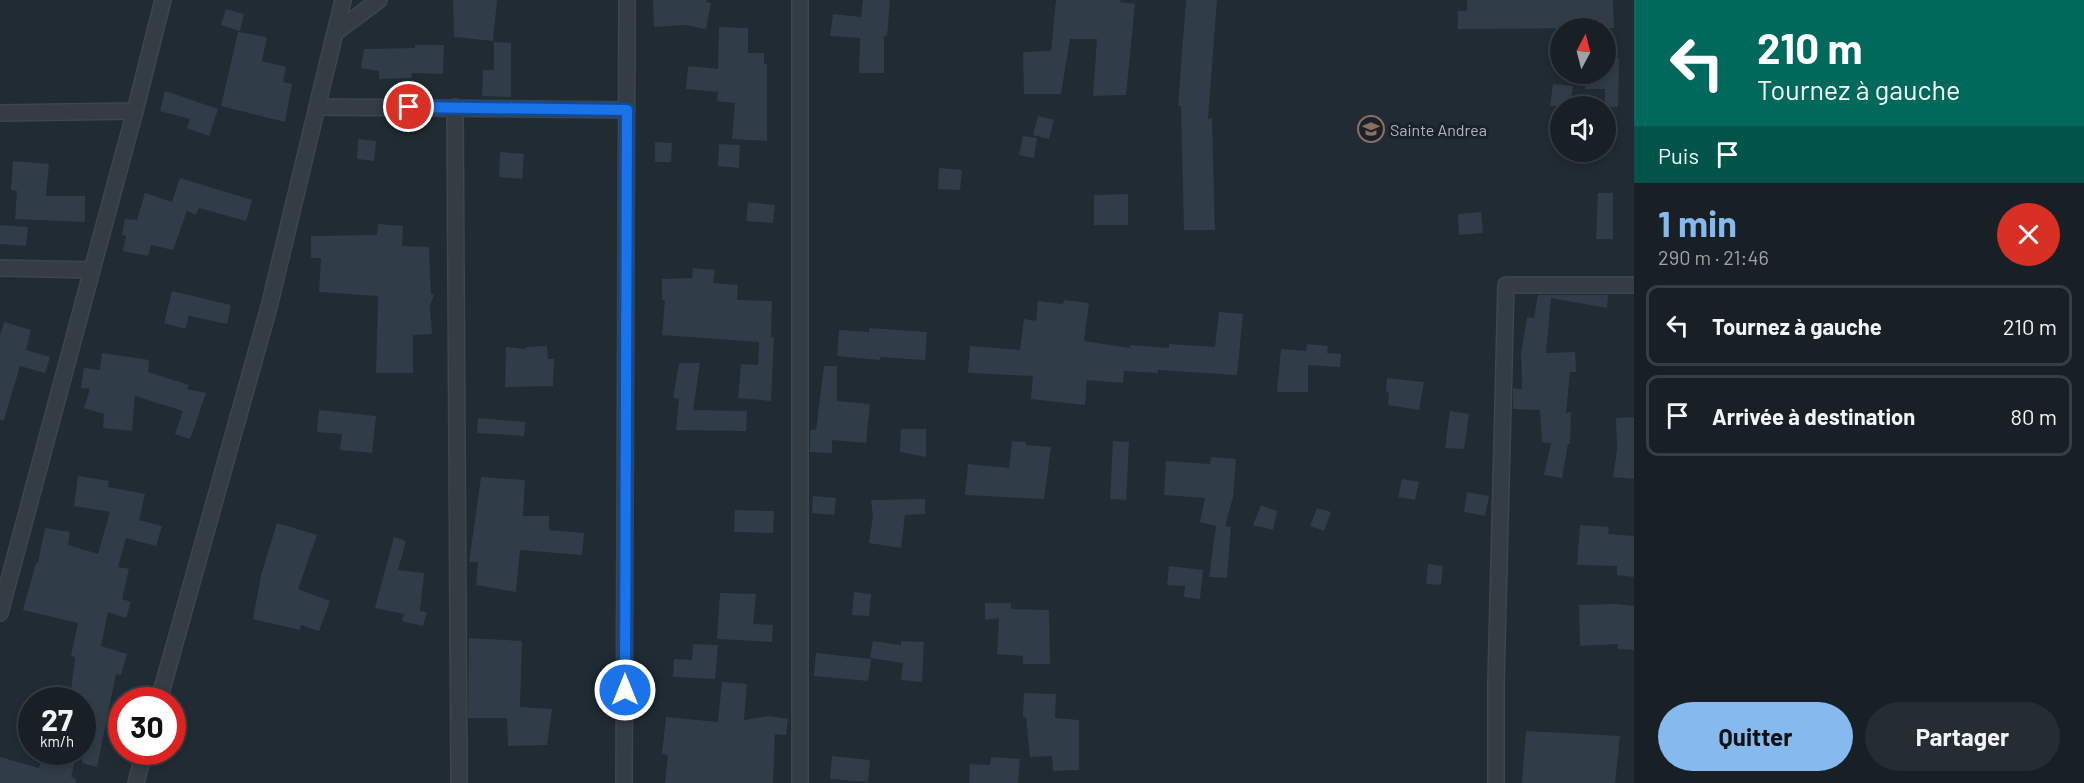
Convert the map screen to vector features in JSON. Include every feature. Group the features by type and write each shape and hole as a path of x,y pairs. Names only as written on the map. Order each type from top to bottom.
{"street":[{"path":"0,613 163,0"},
{"path":"163,687 269,307 343,0"},
{"path":"336,32 379,0"},
{"path":"624,783 627,0"},
{"path":"800,0 800,783"},
{"path":"317,108 455,107 627,110"},
{"path":"455,107 459,783"},
{"path":"0,113 135,111"},
{"path":"0,268 92,270"},
{"path":"1496,783 1496,682 1506,285 1634,285"},
{"path":"136,783 141,765"}],"building":[{"path":"453,0 497,0 493,41 454,37"},
{"path":"653,0 707,0 706,2 711,3 706,29 685,25 654,27"},
{"path":"863,0 890,0 887,36 884,36 884,73 859,73 860,38 830,36 833,14 861,17"},
{"path":"1056,0 1121,0 1120,2 1135,4 1126,95 1093,96 1097,39 1070,39 1061,94 1024,94 1023,52 1051,51"},
{"path":"1186,0 1217,0 1208,119 1212,118 1215,230 1184,230 1181,106 1178,106"},
{"path":"1467,0 1613,0 1614,18 1550,18 1550,28 1458,29 1458,11 1467,11"},
{"path":"226,9 244,14 240,31 221,25"},
{"path":"719,27 748,28 748,53 764,53 764,64 767,64 767,141 732,139 735,103 717,101 718,92 686,89 688,66 718,69"},
{"path":"238,32 267,37 262,61 286,67 283,82 292,84 285,122 221,106"},
{"path":"494,42 511,43 511,97 482,96 483,70 494,70"},
{"path":"415,45 444,45 443,74 411,73 412,78 379,79 379,71 361,68 364,49 415,48"},
{"path":"1616,58 1619,58 1618,107 1616,107 1616,96 1605,96 1605,89 1585,89 1585,84 1616,84"},
{"path":"1553,84 1573,86 1572,96 1551,96"},
{"path":"165,91 218,109 209,136 187,128 190,119 160,111"},
{"path":"1038,116 1054,120 1049,139 1033,135"},
{"path":"1023,136 1037,138 1034,158 1019,155"},
{"path":"358,139 376,141 374,161 357,159"},
{"path":"655,142 672,143 671,162 655,162"},
{"path":"719,144 740,145 739,168 718,166"},
{"path":"500,152 524,154 522,179 499,177"},
{"path":"13,161 49,164 46,196 85,196 85,222 15,219 17,191 11,190"},
{"path":"939,168 962,170 960,190 938,189"},
{"path":"180,178 252,200 246,221 199,208 196,215 187,211 173,250 151,245 148,256 123,251 126,236 122,235 125,219 137,220 145,193 172,202"},
{"path":"1598,193 1613,193 1613,239 1596,239"},
{"path":"1128,194 1128,225 1094,225 1094,195"},
{"path":"748,202 775,205 773,223 746,221"},
{"path":"1481,212 1483,233 1459,235 1458,214"},
{"path":"378,224 403,226 402,246 429,247 431,294 434,295 430,305 432,334 413,335 413,373 376,373 378,296 319,292 321,258 311,258 311,236 377,235"},
{"path":"0,225 28,227 26,246 0,244"},
{"path":"693,268 715,270 713,283 738,285 737,300 772,301 771,337 774,338 771,401 738,398 741,364 758,365 759,342 662,335 665,300 662,300 662,279 692,278"},
{"path":"172,291 231,305 227,324 189,316 185,329 164,323"},
{"path":"1538,295 1608,295 1607,308 1551,298 1546,353 1575,352 1576,372 1570,372 1566,413 1571,412 1570,444 1568,444 1562,478 1544,475 1551,443 1542,442 1540,410 1513,409 1513,388 1522,389 1521,354 1527,317 1534,318"},
{"path":"1064,300 1089,303 1084,341 1130,348 1131,345 1169,348 1169,344 1215,347 1219,312 1243,314 1237,375 1158,370 1158,373 1124,371 1123,383 1087,380 1085,405 1031,399 1033,376 968,373 970,346 1020,350 1024,319 1036,321 1038,301 1063,304"},
{"path":"4,322 31,330 26,350 50,357 45,373 20,366 4,420 0,420 0,336"},
{"path":"869,328 927,332 925,360 880,357 880,360 837,356 839,330 869,332"},
{"path":"1307,344 1328,346 1327,353 1341,354 1340,367 1308,365 1308,392 1277,392 1281,349 1306,351"},
{"path":"547,346 548,359 554,359 553,386 505,387 506,347 526,349 526,347"},
{"path":"102,353 149,360 148,372 189,385 187,389 206,393 190,439 175,434 183,411 135,396 132,431 103,428 104,414 84,408 90,389 81,388 84,368 100,370"},
{"path":"679,363 700,363 693,410 747,411 746,431 676,430 679,399 673,398"},
{"path":"824,366 837,366 837,401 870,404 866,443 832,440 832,453 810,452 810,430 816,430"},
{"path":"1387,378 1424,382 1419,410 1388,405"},
{"path":"319,410 376,416 372,453 340,450 342,434 317,432"},
{"path":"1450,411 1469,414 1464,449 1445,448"},
{"path":"1634,417 1634,479 1613,477 1617,450 1616,418"},
{"path":"478,418 525,422 524,436 477,433"},
{"path":"901,429 926,429 926,457 900,452"},
{"path":"1012,441 1026,442 1026,445 1051,447 1044,499 965,495 968,464 1009,468"},
{"path":"1113,441 1129,442 1126,500 1110,499"},
{"path":"1211,457 1236,459 1233,497 1225,526 1231,527 1227,578 1209,577 1216,526 1200,522 1205,498 1164,495 1166,461 1210,464"},
{"path":"78,476 109,481 108,487 145,494 139,520 162,526 156,546 126,538 118,567 129,569 122,599 131,602 126,618 108,612 101,646 127,654 121,675 116,674 113,687 108,687 108,713 97,767 90,765 96,765 96,687 72,687 75,657 71,656 78,623 23,610 36,563 38,563 45,528 70,532 68,545 98,554 110,512 74,506"},
{"path":"481,477 525,480 523,516 549,516 549,530 584,533 582,555 520,550 516,592 476,585 478,562 469,562"},
{"path":"1402,479 1419,482 1415,500 1398,497"},
{"path":"1467,492 1489,496 1485,516 1464,512"},
{"path":"813,496 836,498 834,515 812,513"},
{"path":"925,499 925,514 905,515 901,548 869,543 873,516 871,500"},
{"path":"1261,505 1277,511 1273,530 1253,525"},
{"path":"1317,508 1331,512 1324,531 1310,526"},
{"path":"735,510 774,511 773,533 734,532"},
{"path":"277,523 317,535 298,589 330,601 319,631 301,625 300,630 253,619 261,575"},
{"path":"1580,525 1609,527 1608,534 1634,536 1634,577 1617,575 1617,566 1577,565"},
{"path":"394,537 406,541 398,570 424,573 420,611 427,612 423,626 402,621 404,614 375,608"},
{"path":"1428,564 1443,566 1441,585 1426,584"},
{"path":"1169,566 1203,570 1200,599 1184,597 1185,586 1167,585"},
{"path":"854,592 871,594 869,616 852,615"},
{"path":"720,593 756,594 753,624 773,625 772,642 717,639"},
{"path":"985,603 1011,603 1011,609 1049,610 1050,664 1023,664 1023,656 997,654 999,618 985,620"},
{"path":"1579,605 1634,606 1634,650 1618,649 1618,644 1580,646"},
{"path":"469,638 522,641 520,707 552,709 547,745 508,746 507,718 468,718"},
{"path":"873,641 901,645 901,641 924,642 922,682 901,680 903,663 870,658"},
{"path":"693,644 718,645 715,679 673,677 674,659 692,660"},
{"path":"816,653 871,659 868,681 814,676"},
{"path":"722,682 747,684 744,720 768,716 788,719 786,735 775,734 773,783 665,783 668,755 662,754 666,717 718,722"},
{"path":"1024,693 1056,694 1055,718 1079,720 1079,770 1053,771 1052,756 1030,757 1026,717 1023,717"},
{"path":"1526,731 1620,736 1615,783 1522,783"},
{"path":"832,756 870,760 868,782 830,779"},
{"path":"0,757 18,762 18,765 39,768 40,765 74,765 71,777 76,779 76,783 0,783"},
{"path":"991,757 1020,759 1018,783 969,783 970,764 990,765"}],"place":[{"name":"Sainte Andrea","path":"1371,129"}],"route":[{"path":"409,107 627,110 625,690"}]}
